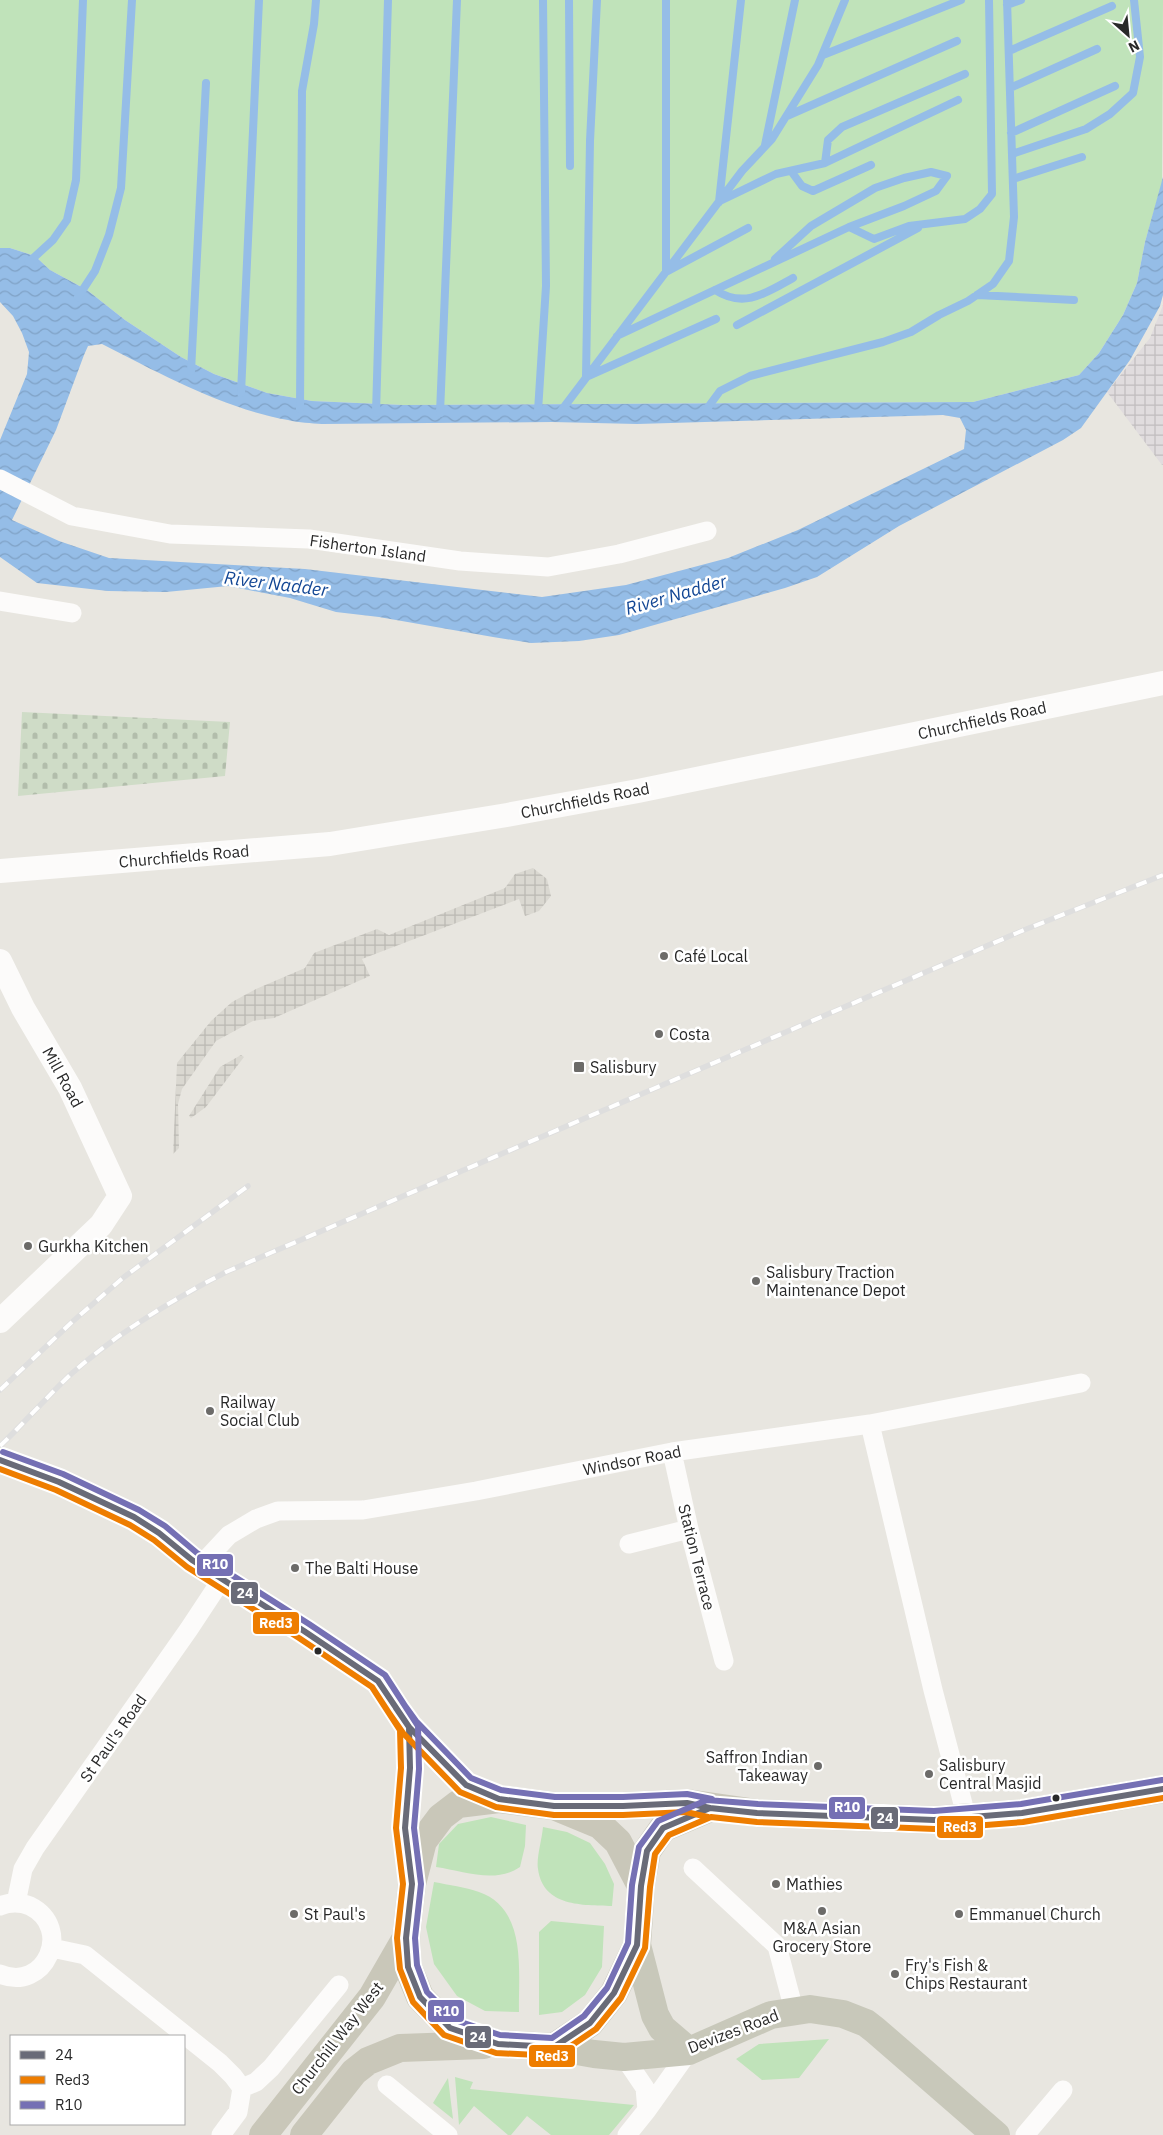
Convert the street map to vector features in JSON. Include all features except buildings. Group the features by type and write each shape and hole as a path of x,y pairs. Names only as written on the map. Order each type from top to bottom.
{"highway":[{"path":"710,1808 663,1828 647,1850 641,1886 637,1945 614,1993 590,2023 554,2047 498,2044 450,2028 420,1997 408,1967 406,1938 412,1884 423,1841 441,1817 458,1804 498,1799 554,1806 623,1806 687,1803 710,1808 757,1813 881,1820 966,1819 1022,1813 1163,1789"},
{"path":"554,1806 600,1825 618,1842 641,1886"},
{"name":"Churchill Way West","path":"262,2135 372,1997 406,1938"},
{"name":"Churchill Way West","path":"304,2135 354,2072 368,2061 400,2048 498,2044"}],"main road":[{"path":"637,1945 655,2015 662,2028 689,2051"},
{"name":"Devizes Road","path":"554,2047 624,2057 689,2051 715,2041 755,2021 794,2010 810,2009 831,2012 866,2023 937,2082 996,2135"}],"street":[{"name":"Fisherton Island","path":"0,479 72,516 170,534 309,539 460,561 548,568 619,554 707,531"},
{"path":"0,601 72,613"},
{"name":"Churchfields Road","path":"0,871 330,844 507,815 638,790 1163,683"},
{"name":"Mill Road","path":"0,961 23,1008 70,1088 120,1196 101,1225 0,1321"},
{"name":"Windsor Road","path":"201,1565 229,1536 256,1519 278,1511 363,1510 476,1491 672,1452 870,1424 1081,1383"},
{"path":"870,1424 933,1690 966,1819"},
{"name":"Station Terrace","path":"672,1452 724,1661"},
{"path":"0,1460 59,1482 134,1517 159,1533 201,1565 378,1681 409,1728 466,1786 498,1799"},
{"path":"628,1544 690,1529"},
{"name":"St Paul's Road","path":"8,1904 23,1869 35,1848 222,1579"},
{"path":"409,1728 410,1768 406,1828 412,1884"},
{"name":"Devizes Road","path":"693,1868 777,1946 794,2010"},
{"path":"0,1974 18,1978 30,1975 40,1968 52,1948 51,1932 44,1917 37,1910 27,1904 8,1904"},
{"path":"52,1948 85,1955 220,2063 233,2076 242,2088 238,2112 221,2135"},
{"path":"242,2088 256,2082 271,2068 339,1985"},
{"path":"627,2135 689,2051"},
{"path":"624,2057 645,2088 647,2110"},
{"path":"387,2085 448,2135"},
{"path":"1025,2135 1063,2090"}],"shaded area":[{"path":"1163,305 1162,465 1107,392 1150,338"},
{"path":"533,868 547,879 551,896 539,911 525,916 519,899 362,959 370,976 274,1018 253,1021 216,1041 182,1089 178,1104 179,1148 173,1154 177,1063 211,1021 232,1002 256,989 305,968 314,953 377,929 389,935 505,888 515,874"},
{"path":"241,1055 244,1057 206,1107 191,1118 189,1116 220,1067"}],"green space":[{"path":"0,0 1163,0 1162,183 1145,242 1137,283 1123,315 1099,353 1079,375 973,402 403,405 312,401 267,393 214,374 181,357 125,320 87,290 50,270 35,256 10,248 0,248"},
{"path":"22,712 230,722 225,776 18,796"},
{"path":"491,1817 526,1825 525,1846 520,1867 500,1875 490,1876 436,1867 439,1844 458,1824"},
{"path":"543,1827 567,1832 590,1843 605,1864 614,1884 612,1906 577,1904 556,1897 548,1891 541,1881 538,1869 538,1854"},
{"path":"434,1882 479,1892 495,1900 506,1912 513,1927 517,1943 519,2012 485,2011 457,1996 434,1964 426,1927"},
{"path":"551,1921 604,1926 602,1967 585,1995 562,2012 539,2015 539,1932"},
{"path":"829,2039 799,2078 762,2080 736,2059 759,2044"},
{"path":"455,2077 473,2082 470,2089 634,2105 609,2135 551,2135 527,2116 511,2135 508,2135 474,2106 459,2125"},
{"path":"448,2078 453,2119 433,2103"}],"water":[{"name":"River Nadder","path":"1163,177 1163,295 1160,306 1130,360 1081,428 1063,440 899,526 817,577 785,588 619,635 579,641 531,643 379,617 336,612 290,598 228,586 166,592 108,591 37,583 0,557 0,440 27,374 29,352 13,316 0,302 0,248 10,248 35,256 50,270 87,290 125,320 181,357 214,374 267,393 312,401 403,405 973,402 1079,375 1099,353 1123,315 1137,283 1145,242","holes":["102,344 169,378 216,399 263,415 305,423 552,422 637,424 943,415 960,418 966,430 964,449 798,530 728,558 626,585 542,597 305,569 109,558 59,541 12,520 56,430 88,346"]}],"waterway":[{"path":"29,262 53,240 67,220 76,180 83,0"},
{"path":"78,297 95,271 109,235 121,188 132,0"},
{"path":"241,393 259,0"},
{"path":"300,409 302,91 314,24 316,0"},
{"path":"376,413 388,0"},
{"path":"440,413 457,0"},
{"path":"538,411 546,286 543,0"},
{"path":"569,0 570,166"},
{"path":"597,0 590,141 586,377 716,319"},
{"path":"666,0 666,272 748,228"},
{"path":"719,202 741,0"},
{"path":"765,145 795,0"},
{"path":"561,411 742,171 772,139 818,65 845,0"},
{"path":"823,55 961,0"},
{"path":"617,336 849,227 874,239 909,226 965,219 980,209 992,194 989,0"},
{"path":"706,410 720,391 750,376 883,342 911,332 939,315 968,301 993,284 1009,261 1014,217 1007,0"},
{"path":"1007,5 1021,0"},
{"path":"1012,154 1086,129 1110,114 1133,93 1140,57 1134,0"},
{"path":"1009,51 1112,6"},
{"path":"787,116 957,41"},
{"path":"1010,88 1097,49"},
{"path":"720,201 776,174 825,163 828,140 842,127 965,74"},
{"path":"191,371 206,83"},
{"path":"1011,133 1115,86"},
{"path":"825,163 958,100"},
{"path":"1013,179 1082,157"},
{"path":"791,171 802,186 813,191 871,165"},
{"path":"775,259 811,226 875,188 904,178 931,172 947,176 936,191 904,206 849,227"},
{"path":"737,325 918,228"},
{"path":"715,290 726,296 745,299 774,289 793,278"},
{"path":"977,295 1074,300"}],"railway":[{"path":"0,1446 70,1375 106,1345 164,1306 226,1272 1024,930 1163,875"},
{"path":"0,1390 72,1322 124,1277 248,1186"}],"transit line":[{"name":"R10","path":"3,1452 63,1474 139,1510 165,1526 197,1553 385,1675 418,1726 419,1769 414,1828 421,1884 415,1938 417,1965 427,1992 455,2020 500,2035 552,2038 584,2016 607,1988 628,1943 632,1885 639,1847 658,1821 707,1800 758,1804 934,1811 1021,1804 1162,1780"},
{"name":"24","path":"0,1460 59,1482 134,1517 159,1533 192,1560 304,1631 378,1681 409,1727 410,1768 405,1828 412,1884 406,1938 408,1967 420,1997 450,2028 498,2044 554,2047 590,2023 614,1993 637,1945 641,1886 647,1851 663,1828 710,1808 757,1813 934,1820 1022,1813 1163,1789"},
{"name":"Red3","path":"0,1469 56,1490 130,1525 154,1540 187,1567 372,1687 400,1730 401,1768 396,1828 403,1884 397,1938 400,1969 413,2002 444,2035 496,2053 556,2056 596,2029 621,1998 645,1948 655,1854 669,1835 711,1817 757,1822 935,1829 1023,1822 1163,1798"},
{"name":"R10","path":"403,1703 416,1721 471,1778 501,1790 555,1797 623,1797 687,1794 712,1799"},
{"name":"24","path":"396,1708 409,1727 466,1785 499,1799 554,1806 623,1806 687,1803 710,1808"},
{"name":"Red3","path":"389,1713 403,1733 460,1792 496,1807 554,1815 623,1815 686,1812 708,1817"}],"place":[{"name":"Café Local","path":"664,956"},
{"name":"Costa","path":"659,1034"},
{"name":"Salisbury","path":"579,1067"},
{"name":"Gurkha Kitchen","path":"28,1246"},
{"name":"Salisbury Traction Maintenance Depot","path":"756,1281"},
{"name":"Railway Social Club","path":"210,1411"},
{"name":"The Balti House","path":"295,1568"},
{"name":"Saffron Indian Takeaway","path":"818,1766"},
{"name":"Salisbury Central Masjid","path":"929,1774"},
{"name":"Mathies","path":"776,1884"},
{"name":"M&A Asian Grocery Store","path":"822,1911"},
{"name":"St Paul's","path":"294,1914"},
{"name":"Emmanuel Church","path":"959,1914"},
{"name":"Fry's Fish & Chips Restaurant","path":"895,1974"}]}
